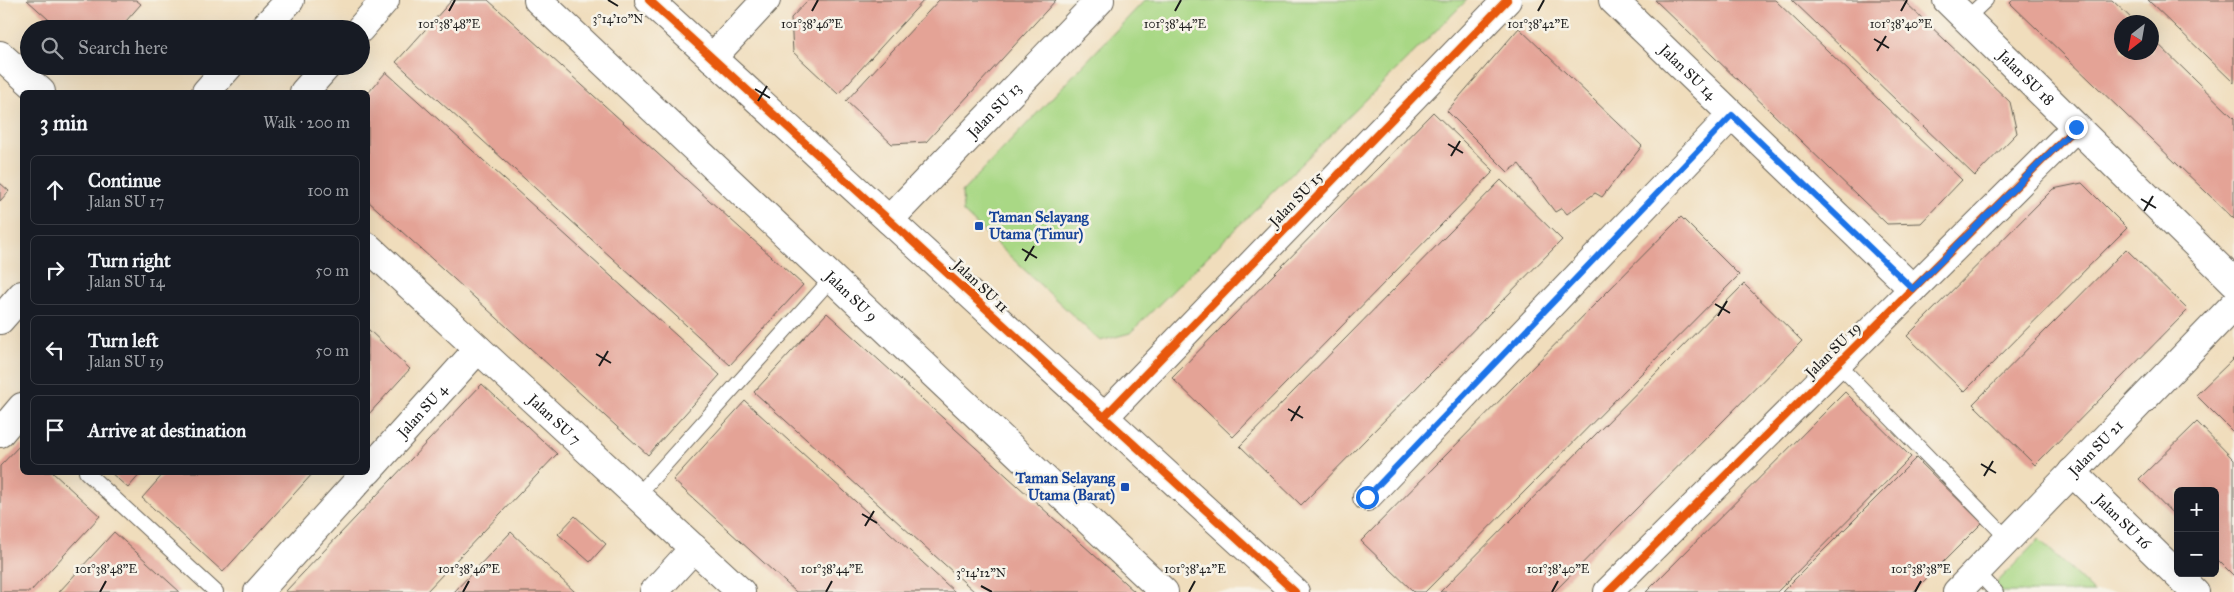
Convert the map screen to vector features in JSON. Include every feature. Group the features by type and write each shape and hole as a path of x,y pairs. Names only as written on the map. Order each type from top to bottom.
{"street":[{"path":"271,20 290,0"},
{"path":"368,20 385,0"},
{"name":"Jalan SU 9","path":"538,0 1164,592"},
{"name":"Jalan SU 11","path":"649,0 1295,592"},
{"path":"712,58 766,0"},
{"name":"Jalan SU 13","path":"889,220 1100,0"},
{"name":"Jalan SU 15","path":"1104,417 1508,0"},
{"name":"Jalan SU 14","path":"1613,0 1913,289"},
{"name":"Jalan SU 18","path":"1957,9 2234,282"},
{"path":"0,55 20,73"},
{"path":"22,75 39,90"},
{"path":"208,90 221,75"},
{"path":"306,90 319,75"},
{"path":"1367,497 1732,115"},
{"name":"Jalan SU 19","path":"1608,592 2076,127"},
{"name":"Jalan SU 7","path":"370,249 741,592"},
{"path":"0,320 20,297"},
{"name":"Jalan SU 21","path":"1957,592 2234,305"},
{"name":"Jalan SU 4","path":"370,469 478,349"},
{"path":"0,433 20,412"},
{"name":"Jalan SU 16","path":"2072,472 2195,592"},
{"name":"Jalan SU 4","path":"258,592 364,475"},
{"path":"654,592 694,548"}],"lane":[{"path":"1957,9 1986,0"},
{"path":"637,496 832,278"},
{"path":"1838,364 2008,539"},
{"path":"89,475 216,592"},
{"path":"1977,572 1996,592"}],"green space":[{"path":"1145,0 1467,0 1130,333 1100,341 963,212 962,192"},
{"path":"2039,539 2094,592 1988,592"}],"building":[{"path":"27,0 136,0 141,4 127,20 49,20"},
{"path":"452,0 488,0 803,285 730,365 396,62"},
{"path":"808,0 924,0 838,94 793,52 791,18"},
{"path":"939,0 1056,0 926,142 892,144 846,101"},
{"path":"1655,0 1775,0 1962,180 1921,223 1887,224"},
{"path":"1792,0 1903,0 2010,102 2017,133 1975,176"},
{"path":"2013,0 2112,0 2128,15 2114,15 2114,60 2159,60 2159,45 2234,118 2234,219 2010,3"},
{"path":"2148,0 2234,0 2234,83"},
{"path":"1519,28 1642,146 1602,197 1595,193 1567,214 1562,208 1555,212 1519,164 1508,172 1447,111"},
{"path":"386,72 720,375 648,455 370,203 370,91"},
{"path":"1433,112 1494,171 1233,437 1172,378"},
{"path":"1501,180 1562,240 1301,505 1240,446"},
{"path":"0,183 9,191 0,201"},
{"path":"2082,183 2127,228 1964,392 1907,336 2053,189"},
{"path":"1681,217 1739,275 1425,592 1414,592 1361,541"},
{"path":"2126,249 2188,310 2035,465 1973,404"},
{"path":"1744,284 1802,341 1554,592 1440,592"},
{"path":"827,313 1135,592 975,592 754,392"},
{"path":"370,331 410,369 370,413"},
{"path":"2234,358 2234,433 2196,395"},
{"path":"482,384 557,454 426,592 285,592"},
{"path":"1845,392 1911,457 1777,592 1646,592"},
{"path":"745,401 955,592 796,592 673,480"},
{"path":"2197,422 2234,460 2234,576 2219,561 2219,487 2174,487 2174,515 2139,479"},
{"path":"20,445 20,475 55,475 100,516 30,592 0,592 0,466"},
{"path":"1916,458 1982,523 1913,592 1782,592"},
{"path":"113,475 139,475 128,488"},
{"path":"162,475 311,475 223,572 142,498"},
{"path":"575,516 606,544 590,562 558,534"},
{"path":"114,532 180,592 59,592"},
{"path":"511,532 575,592 454,592"}],"cycle path":[{"path":"649,0 1295,592"},
{"path":"1104,417 1507,0"},
{"path":"1608,592 2076,127"}],"place":[{"name":"Taman Selayang Utama (Timur)","path":"979,226"},
{"name":"Taman Selayang Utama (Barat)","path":"1125,487"}],"route":[{"path":"1367,497 1732,115 1913,289 2076,127"}]}
